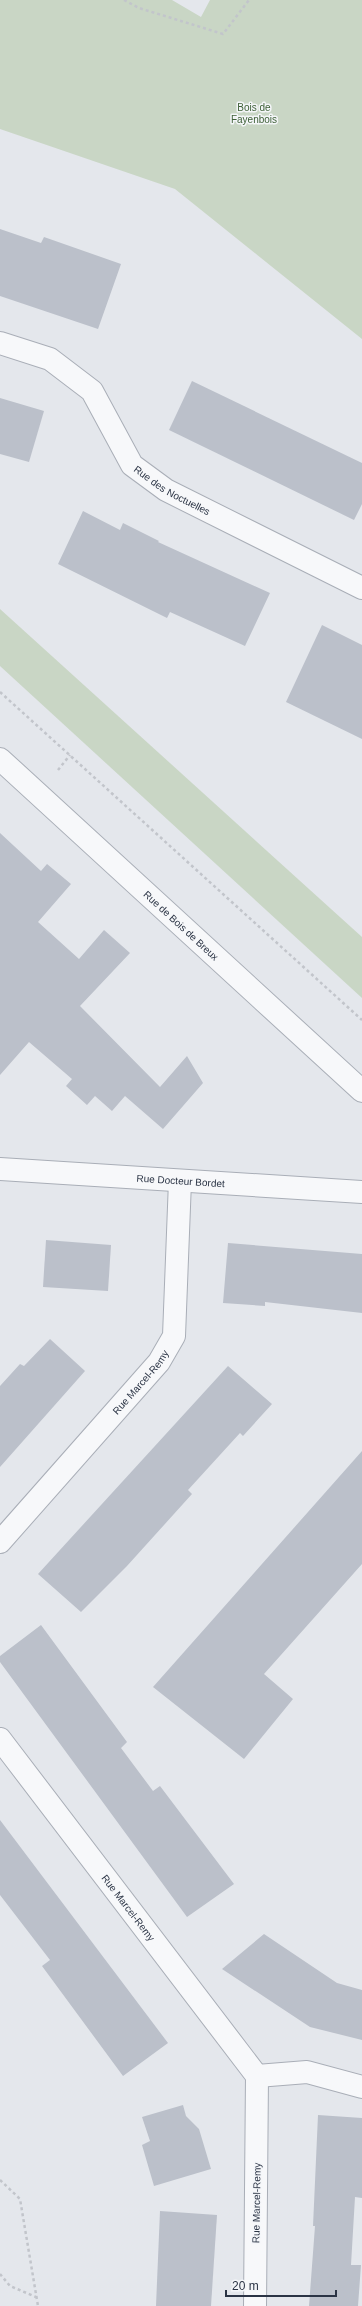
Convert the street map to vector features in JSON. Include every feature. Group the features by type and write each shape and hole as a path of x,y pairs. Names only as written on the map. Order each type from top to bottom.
{"street":[{"name":"Rue des Noctuelles","path":"0,343 50,359 92,391 132,465 166,490 362,588"},
{"name":"Rue de Bois de Breux","path":"0,759 362,1091"},
{"name":"Rue Docteur Bordet","path":"0,1169 362,1192"},
{"name":"Rue Marcel-Remy","path":"0,1542 159,1362 174,1336 180,1181"},
{"name":"Rue Marcel-Remy","path":"0,1740 257,2076 255,2306"},
{"path":"257,2076 308,2072 362,2087"}],"path":[{"path":"124,0 139,8 223,34 249,0"},
{"path":"0,692 362,1020"},
{"path":"0,2180 20,2199 38,2306"},
{"path":"0,2274 10,2286 37,2297"}],"green space":[{"name":"Bois de Fayenbois","path":"0,0 172,0 201,17 210,0 362,0 362,339 175,189 0,129"},
{"path":"0,609 362,937 362,998 0,666"}],"building":[{"path":"0,229 41,243 44,237 121,264 98,329 0,296"},
{"path":"192,381 362,463 362,504 354,520 169,430"},
{"path":"0,398 44,411 29,462 0,454"},
{"path":"83,511 120,530 123,523 159,541 158,542 270,593 245,646 170,612 167,618 58,564"},
{"path":"322,625 362,645 362,739 286,702"},
{"path":"0,833 41,871 47,864 71,884 38,922 79,959 104,930 130,953 80,1006 160,1087 187,1056 203,1083 163,1129 125,1096 112,1111 95,1096 87,1105 66,1086 72,1079 29,1042 0,1075"},
{"path":"46,1240 111,1245 108,1291 43,1287"},
{"path":"228,1243 362,1254 362,1313 265,1302 265,1306 223,1303"},
{"path":"50,1339 85,1371 0,1467 0,1386 20,1364 24,1366"},
{"path":"228,1366 272,1404 243,1436 240,1433 188,1490 192,1494 127,1566 81,1612 38,1574"},
{"path":"362,1451 362,1564 264,1674 293,1699 244,1759 153,1687"},
{"path":"41,1625 127,1742 121,1748 153,1791 160,1786 234,1884 187,1917 0,1662 0,1656"},
{"path":"0,1820 168,2043 123,2076 42,1966 50,1960 0,1895"},
{"path":"264,1934 337,1983 362,1990 362,2040 310,2027 222,1969"},
{"path":"183,2105 186,2116 199,2129 211,2169 154,2186 142,2145 150,2141 142,2117"},
{"path":"318,2115 362,2118 362,2198 355,2197 351,2265 361,2265 358,2306 309,2306 315,2226 313,2226"},
{"path":"160,2211 217,2215 211,2306 156,2306"}]}
